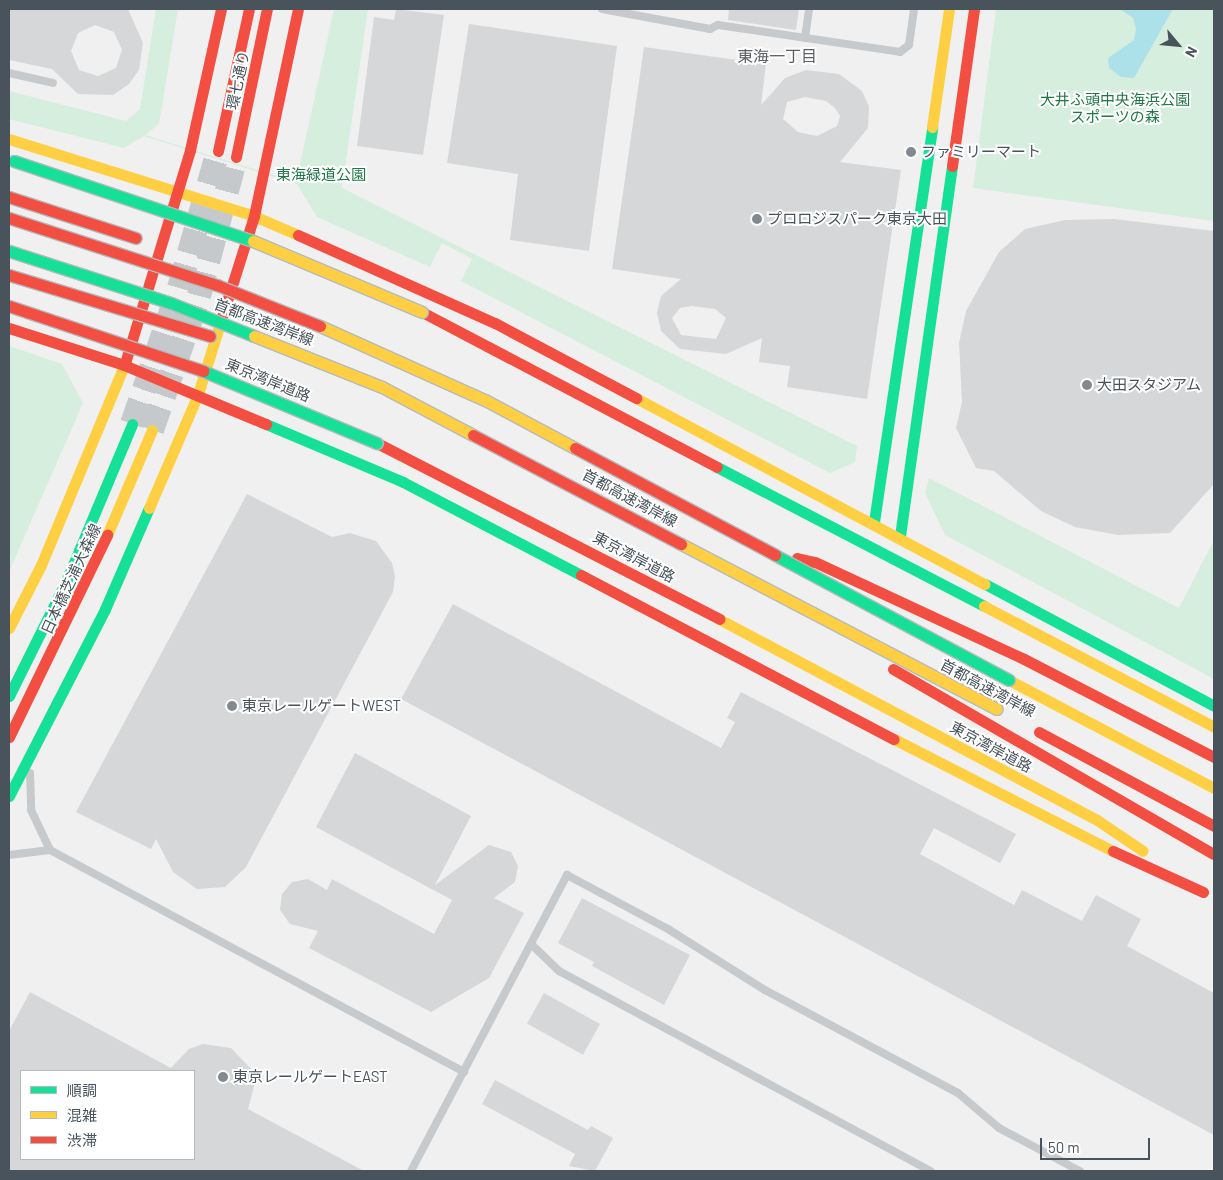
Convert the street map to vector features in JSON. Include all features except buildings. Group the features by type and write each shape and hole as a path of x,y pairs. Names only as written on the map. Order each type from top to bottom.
{"main road":[{"path":"210,9 210,68"},
{"path":"9,628 56,529 124,365 178,190 210,68 221,9"},
{"name":"環七通り","path":"218,151 249,9"},
{"name":"環七通り","path":"236,157 267,9"},
{"path":"9,796 105,608 198,394 254,216 298,9"},
{"path":"874,522 949,9"},
{"path":"900,536 974,9"},
{"path":"9,139 178,190 254,216 495,323 874,522 1214,706"},
{"path":"11,160 162,208 300,259 422,312 587,395 1214,727"},
{"path":"9,197 173,251"},
{"name":"首都高速湾岸線","path":"9,218 280,309 485,400 776,553 1009,680 1214,788"},
{"name":"首都高速湾岸線","path":"9,251 275,341 470,431 751,577 1000,712"},
{"path":"224,270 250,280"},
{"path":"9,275 227,342"},
{"name":"東京湾岸道路","path":"9,306 171,358 250,388 377,443 546,527 1097,820 1214,899"},
{"path":"321,311 485,400"},
{"path":"9,328 124,365 198,394 403,482 1090,841 1203,892"},
{"path":"287,364 470,431"},
{"name":"日本橋芝浦大森線","path":"9,696 67,579 132,424"},
{"name":"日本橋芝浦大森線","path":"9,737 86,585 152,430"},
{"path":"776,553 815,562 1024,659 1214,757"},
{"path":"751,577 775,600 1214,854"},
{"name":"首都高速湾岸線","path":"1031,728 1214,826"}],"lane":[{"path":"602,9 710,29 718,25 904,51 914,9"},
{"path":"805,38 809,9"},
{"path":"9,73 53,83"},
{"path":"34,749 30,810 50,850"},
{"path":"9,855 50,850 464,1072"},
{"path":"411,1171 567,875 958,1094 999,1128 1080,1171"},
{"path":"532,944 559,971 931,1171"}],"green space":[{"name":"東海緑道公園","path":"156,9 178,9 159,124 145,135 296,182 334,9 368,9 342,188 857,446 855,462 830,473 461,281 472,259 442,243 430,267 317,217 297,184 144,136 124,148 9,119 9,91 126,121 140,109"},
{"name":"大井ふ頭中央海浜公園 スポーツの森","path":"996,9 1214,9 1214,221 973,188"},
{"path":"9,346 62,364 83,403 9,572"},
{"path":"929,478 1179,608 1214,540 1214,679 945,535 925,493"}],"water":[{"path":"1120,9 1173,9 1134,78 1121,77 1109,68 1108,58 1134,40 1136,29 1133,18"}],"tunnel":[{"path":"132,424 179,288 218,151"},
{"path":"152,430 199,296 236,157"}],"traffic: fast":[{"path":"874,522 932,127"},
{"path":"14,161 253,241"},
{"path":"900,536 952,166"},
{"path":"9,251 171,303 254,336"},
{"path":"203,371 377,443"},
{"path":"9,696 67,579 132,424"},
{"path":"266,424 403,482 581,575"},
{"path":"717,467 984,606"},
{"path":"9,796 105,609 149,508"},
{"path":"775,555 1009,680"},
{"path":"985,584 1214,706"}],"traffic: slow":[{"path":"932,127 949,9"},
{"path":"9,139 254,216 298,235"},
{"path":"253,241 422,312"},
{"path":"149,508 198,394 221,320"},
{"path":"320,326 485,400 575,448"},
{"path":"254,336 382,387 473,435"},
{"path":"9,628 41,565 125,363"},
{"path":"636,398 985,584"},
{"path":"107,535 152,430"},
{"path":"681,544 996,709"},
{"path":"984,606 1214,727"},
{"path":"719,619 1097,820 1143,851"},
{"path":"1009,680 1214,788"},
{"path":"894,739 1113,851"}],"traffic: jam":[{"path":"125,363 190,150 221,9"},
{"path":"218,151 249,9"},
{"path":"236,157 267,9"},
{"path":"221,320 254,216 298,9"},
{"path":"952,166 974,9"},
{"path":"9,197 136,238"},
{"path":"9,218 217,285 320,326"},
{"path":"298,235 495,323 636,398"},
{"path":"9,275 210,336"},
{"path":"9,306 203,371"},
{"path":"422,312 717,467"},
{"path":"9,328 124,365 266,424"},
{"path":"473,435 681,544"},
{"path":"377,443 719,619"},
{"path":"575,448 775,555"},
{"path":"9,737 107,535"},
{"path":"797,558 815,562 1024,659 1214,757"},
{"path":"581,575 894,739"},
{"path":"893,669 1214,854"},
{"path":"1039,732 1214,826"},
{"path":"1113,851 1203,892"}],"place":[{"name":"ファミリーマート","path":"911,152"},
{"name":"プロロジスパーク東京大田","path":"757,219"},
{"name":"大田スタジアム","path":"1087,385"},
{"name":"東京レールゲートWEST","path":"232,706"},
{"name":"東京レールゲートEAST","path":"223,1077"}],"district":[{"name":"東海一丁目","path":"777,56"}]}
